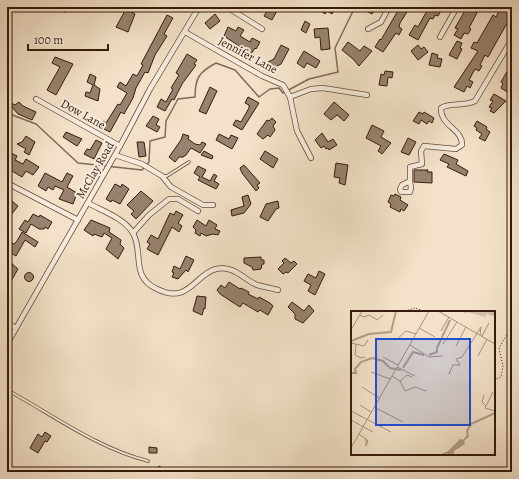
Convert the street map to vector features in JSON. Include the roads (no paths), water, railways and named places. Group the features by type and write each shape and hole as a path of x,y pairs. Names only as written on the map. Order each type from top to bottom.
{"street":[{"name":"McClay Road","path":"7,344 116,155 154,83 199,7"},
{"path":"226,7 262,29"},
{"path":"368,29 381,22 389,7"},
{"path":"440,37 457,7"},
{"name":"Jennifer Lane","path":"185,32 256,72 283,85 289,96 297,131 311,158"},
{"path":"410,181 410,167 422,164 421,151 424,146 456,149 462,145 459,134 444,121 441,108 449,105 467,105 475,101 512,40"},
{"path":"289,96 311,89 323,88 367,95"},
{"name":"Dow Lane","path":"36,100 120,146"},
{"path":"116,155 149,168 162,176 171,187 203,205 213,205"},
{"path":"7,183 78,220"},
{"path":"133,233 149,215 168,199 178,199 198,211"},
{"path":"88,203 124,223 133,233 136,242 139,270 150,285 157,290 174,293 183,292 192,287 208,272 217,269 235,270 258,285 278,290"},
{"path":"7,323 16,328"}],"lane":[{"path":"162,176 167,176 189,162"},
{"path":"7,390 89,437 130,456 148,461"}],"waterway":[{"path":"7,113 36,124 78,163 142,170 149,162 150,141 165,137 166,121 178,99 195,97 197,80 206,69 216,63 235,70 259,97 270,89 279,88 283,93 309,79 338,72 335,48 355,7"}]}
